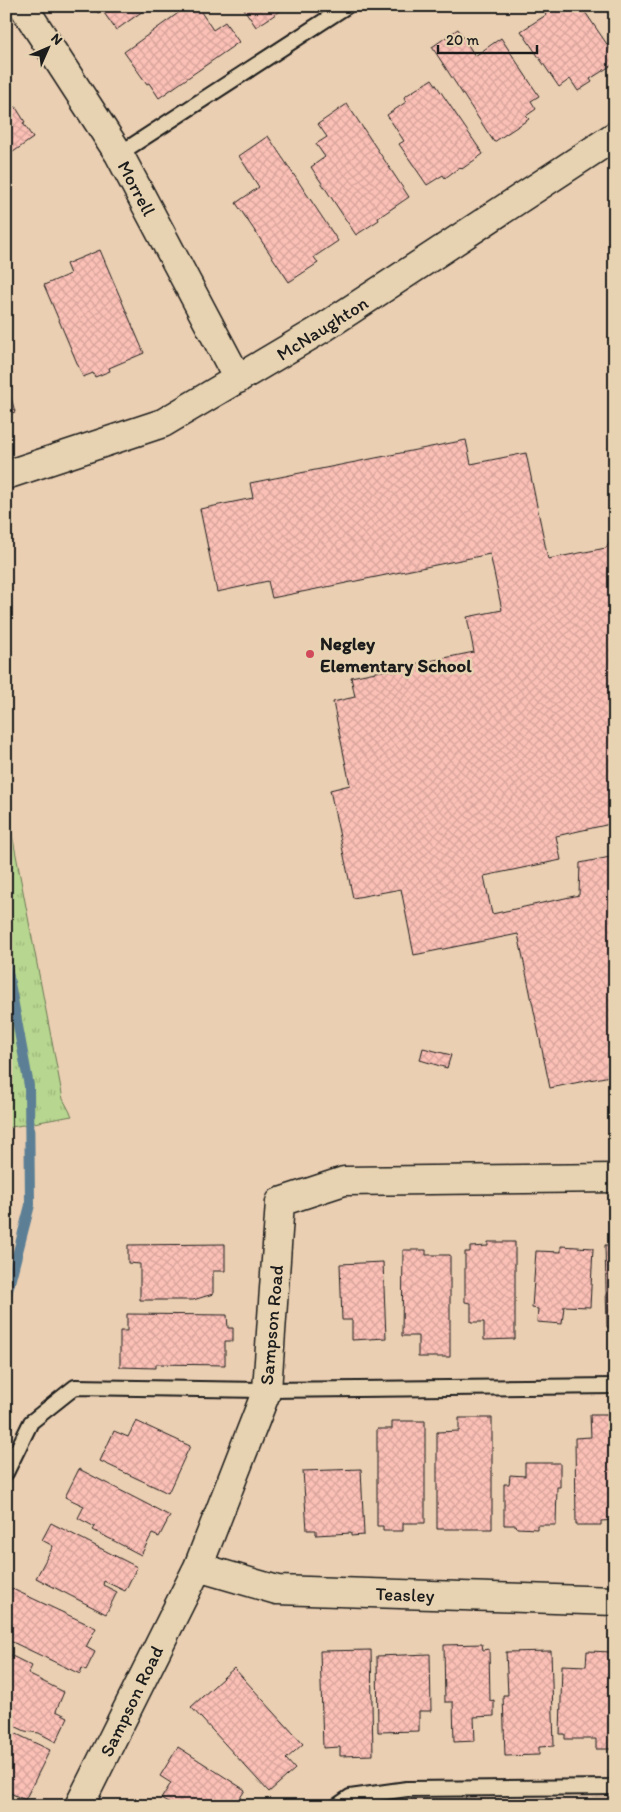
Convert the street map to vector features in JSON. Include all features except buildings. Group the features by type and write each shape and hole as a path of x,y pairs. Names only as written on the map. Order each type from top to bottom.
{"street":[{"name":"Morrell","path":"23,6 119,154 238,379"},
{"name":"McNaughton","path":"6,475 162,423 323,328 615,136"},
{"name":"Sampson Road","path":"79,1806 198,1567 267,1390 280,1202 344,1181 615,1178"},
{"name":"Teasley","path":"198,1567 276,1590 615,1600"}],"lane":[{"path":"119,154 347,6"},
{"path":"6,1473 31,1422 76,1387 267,1390 615,1386"},
{"path":"338,1806 350,1797 407,1789 615,1787"}],"green space":[{"path":"6,803 63,1099 72,1116 6,1128"}],"waterway":[{"path":"6,961 29,1086 30,1205 6,1298"}],"place":[{"name":"Negley Elementary School","path":"310,654"}]}
